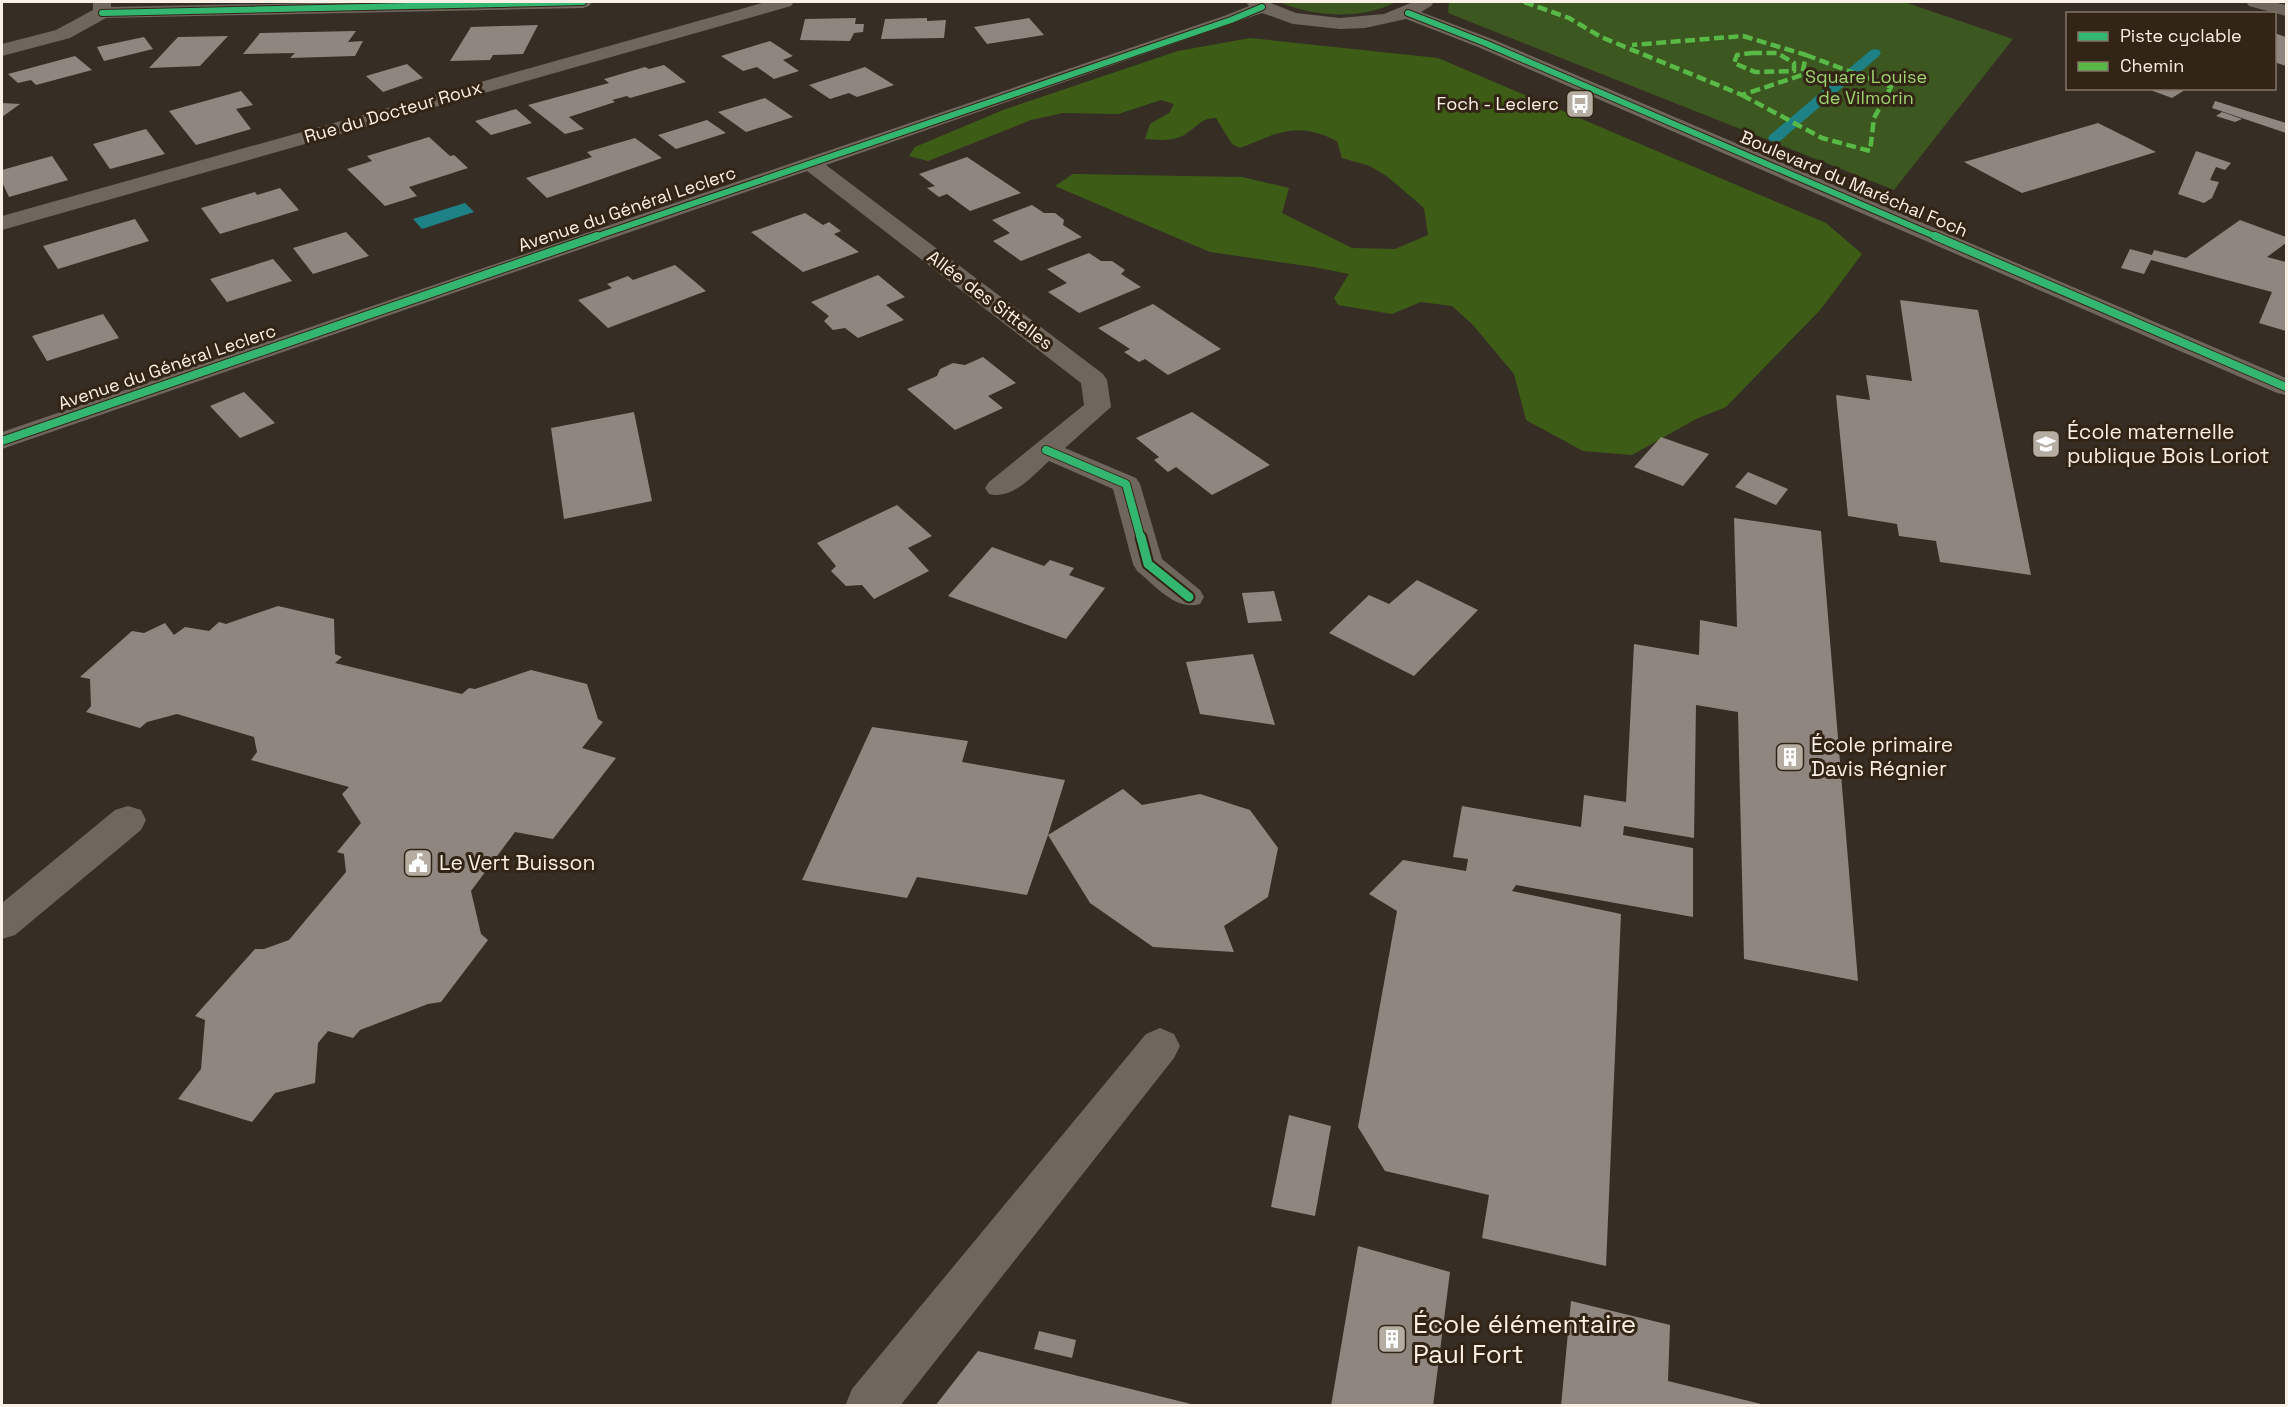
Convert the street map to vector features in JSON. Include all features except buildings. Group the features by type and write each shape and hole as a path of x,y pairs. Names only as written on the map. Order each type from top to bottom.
{"street":[{"path":"2,50 63,34 102,7 583,2"},
{"name":"Rue du Docteur Roux","path":"2,223 785,2"},
{"path":"2255,2 2286,11"},
{"path":"1258,4 1287,16 1318,22 1351,23 1382,20 1417,7"},
{"name":"Avenue du Général Leclerc","path":"2,441 1231,20 1258,4"},
{"name":"Boulevard du Maréchal Foch","path":"1417,7 1506,52 2286,387"},
{"name":"Allée des Sittelles","path":"810,163 1094,380 1098,407 999,488"},
{"path":"1046,450 1126,484 1148,564 1189,597"},
{"path":"2,924 128,820"},
{"path":"869,1406 1160,1046"}],"green space":[{"path":"1279,2 1396,2 1368,12 1338,14 1307,11"},
{"name":"Square Louise de Vilmorin","path":"1449,2 1904,2 2013,39 1894,190 1448,13"},
{"path":"1250,38 1438,58 1826,223 1862,254 1821,309 1726,407 1696,419 1632,455 1583,451 1526,420 1514,374 1473,325 1452,306 1421,302 1392,314 1338,305 1334,298 1349,274 1210,252 1055,186 1073,174 1242,177 1289,188 1282,213 1352,248 1395,249 1428,235 1424,208 1388,177 1370,166 1342,158 1337,141 1310,131 1299,130 1277,133 1240,148 1232,144 1216,118 1204,121 1177,138 1145,139 1150,124 1169,113 1174,104 1161,100 1118,114 1063,113 1031,120 928,161 909,156 915,147 1003,110 1178,51"}],"water":[{"path":"465,203 474,212 422,229 413,219"}],"waterway":[{"path":"1775,138 1875,53"}],"marked path":[{"path":"1524,2 1569,18 1601,37 1742,95 1802,75 1806,55 1743,36 1632,45"},
{"path":"1752,53 1777,53 1794,63 1794,71 1755,72 1734,63 1737,55 1752,53"},
{"path":"1742,95 1822,138 1870,151 1874,118 1891,87 1806,55"}],"cycle path":[{"path":"102,13 583,2"},
{"path":"2,441 1231,20 1262,7"},
{"path":"1408,13 1485,43 2286,387"},
{"path":"1046,450 1126,484 1148,564 1189,597"}],"place":[{"name":"Foch - Leclerc","path":"1580,104"},
{"name":"École maternelle publique Bois Loriot","path":"2046,444"},
{"name":"École primaire Davis Régnier","path":"1790,757"},
{"name":"Le Vert Buisson","path":"418,863"},
{"name":"École élémentaire Paul Fort","path":"1392,1339"}]}
